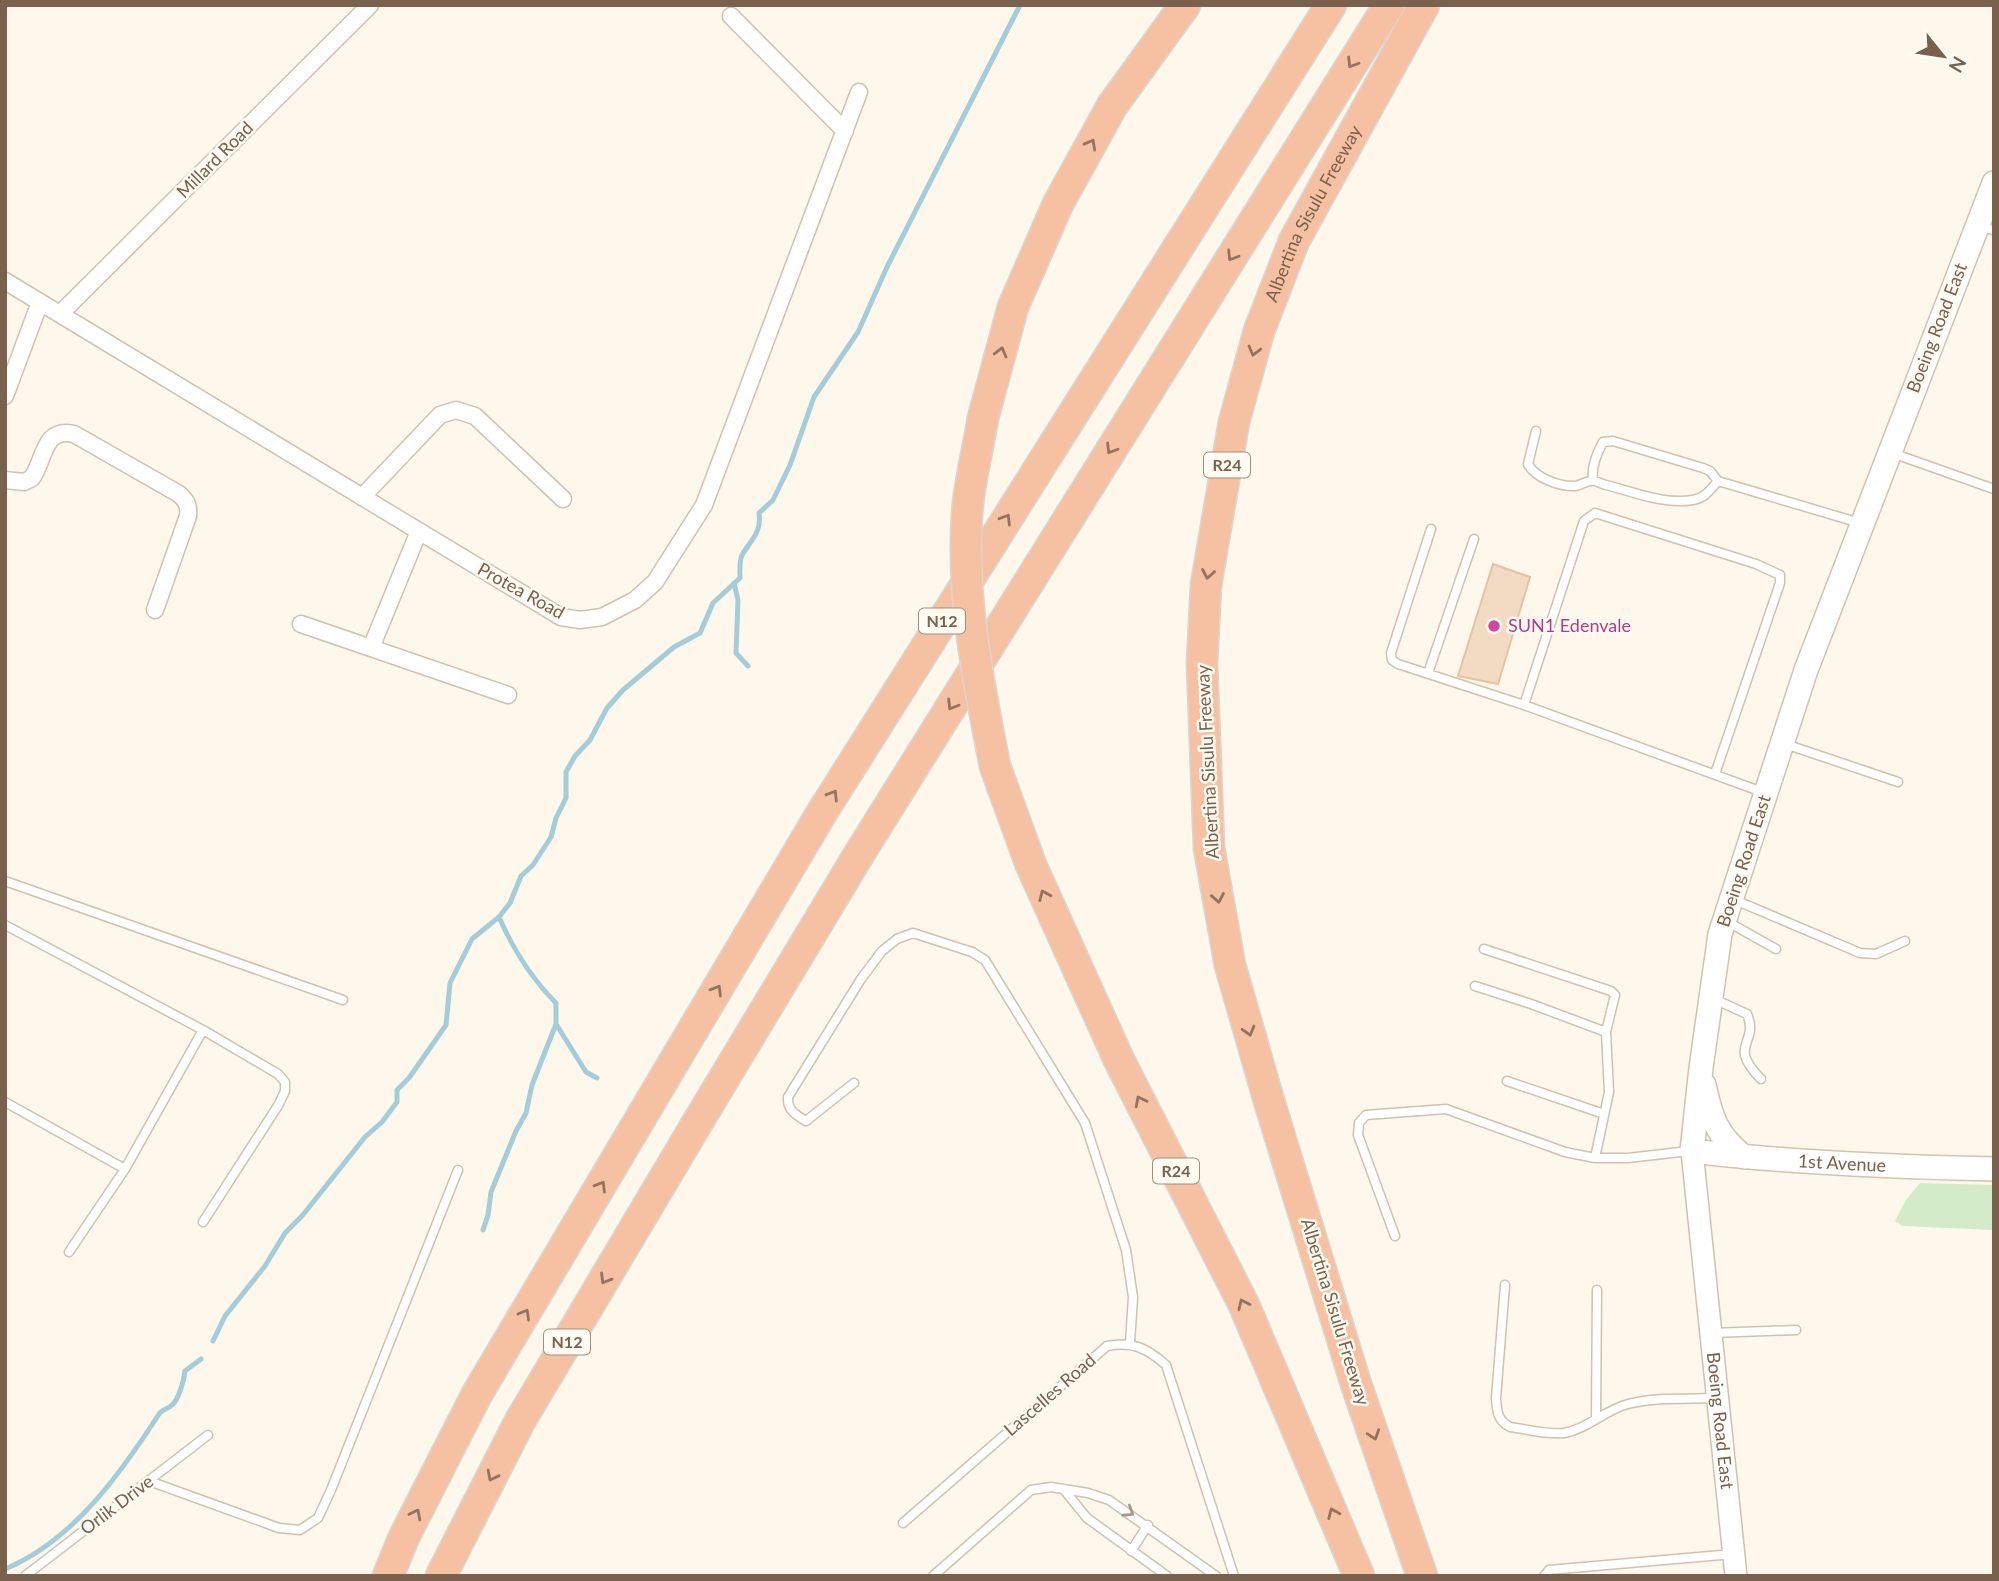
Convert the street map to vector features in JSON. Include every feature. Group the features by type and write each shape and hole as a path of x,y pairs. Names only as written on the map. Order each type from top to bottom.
{"highway":[{"name":"R24","path":"1185,5 1112,106 1058,204 1013,307 983,418 967,514 968,591 974,656 995,766 1037,877 1119,1060 1244,1305 1359,1576"},
{"name":"N12","path":"388,1576 404,1537 477,1395 814,826 1075,407 1331,5"},
{"name":"N12","path":"441,1576 520,1420 861,851 1389,5"},
{"name":"Albertina Sisulu Freeway","path":"1422,1576 1356,1384 1230,965 1209,848 1202,663 1206,585 1234,422 1259,331 1294,241 1424,5"}],"main road":[{"name":"Boeing Road East","path":"1692,1151 1720,934 1806,670 1890,452 1985,228 1994,183"},
{"path":"1701,1069 1710,1114 1729,1145 1744,1157"},
{"name":"1st Avenue","path":"1692,1151 1906,1168 1994,1169"}],"street":[{"name":"Millard Road","path":"60,314 370,5"},
{"path":"731,16 845,131"},
{"name":"Protea Road","path":"5,281 561,617 580,620 601,617 635,600 655,582 704,505 859,92"},
{"path":"5,396 40,302"},
{"path":"362,497 440,415 456,410 475,416 563,499"},
{"path":"5,480 24,482 32,478 47,443 53,435 63,431 74,434 180,494 189,508 188,516 155,610"},
{"path":"371,648 419,531"},
{"path":"301,624 508,695"},
{"name":"Boeing Road East","path":"1692,1151 1736,1576"}],"lane":[{"path":"1536,431 1528,464 1536,476 1569,486 1578,486 1593,480 1659,499 1689,501 1700,499 1718,481"},
{"path":"1593,480 1592,472 1599,449 1603,442 1613,441 1703,468 1710,471 1718,481 1862,524"},
{"path":"1890,452 1994,489"},
{"path":"1524,705 1584,521 1595,513 1756,564 1780,575 1780,583 1715,774"},
{"path":"1431,529 1391,653 1392,660 1766,793"},
{"path":"1429,673 1474,539"},
{"path":"1782,743 1898,782"},
{"path":"5,881 343,1000"},
{"path":"1732,899 1860,953 1876,954 1905,941"},
{"path":"1725,921 1776,949"},
{"path":"5,925 203,1030 278,1074 285,1082 285,1091 279,1104 203,1222"},
{"path":"855,1083 806,1121 791,1111 787,1104 788,1097 861,979 882,951 897,939 914,933 972,951 985,960 1085,1123 1126,1250 1133,1297 1130,1343 1153,1353 1166,1365 1234,1576"},
{"path":"1484,949 1611,991 1615,995 1606,1032 1609,1092 1595,1158"},
{"path":"1475,986 1531,1003 1606,1032"},
{"path":"1711,998 1747,1014 1749,1033 1744,1057 1747,1066 1760,1079"},
{"path":"68,1252 125,1169 203,1030"},
{"path":"1507,1081 1604,1114"},
{"path":"5,1102 125,1169"},
{"path":"1395,1236 1358,1135 1359,1123 1366,1115 1446,1108 1565,1152 1595,1158 1628,1158 1692,1151"},
{"path":"149,1481 279,1528 300,1530 318,1517 458,1170"},
{"path":"1505,1285 1496,1398 1499,1419 1510,1427 1561,1433 1585,1425 1624,1405 1718,1397"},
{"path":"1596,1417 1597,1290"},
{"path":"1711,1333 1796,1330"},
{"name":"Lascelles Road","path":"903,1523 1107,1346 1130,1343"},
{"name":"Orlik Drive","path":"25,1576 208,1435"},
{"path":"933,1576 1031,1490 1052,1487 1088,1493 1109,1500 1148,1525 1216,1576"},
{"path":"1065,1490 1087,1518 1167,1576"},
{"path":"1131,1551 1148,1525"},
{"path":"1544,1576 1549,1570 1733,1554"}],"green space":[{"path":"1920,1183 1994,1185 1994,1230 1902,1226 1895,1221 1906,1200"}],"building":[{"name":"SUN1 Edenvale","path":"1493,564 1530,577 1498,684 1458,676"}],"waterway":[{"path":"213,1341 225,1316 265,1266 285,1233 397,1102 397,1090 409,1078 446,1025 450,983 472,939 499,917 510,903 521,876 533,865 551,837 556,818 566,798 566,772 575,756 590,740 607,708 623,690 674,647 700,633 713,603 740,578 741,558 757,531 759,513 773,500 790,465 814,397 858,332 887,267 1020,5"},
{"path":"734,583 738,600 736,653 748,666"},
{"path":"483,1230 491,1192 526,1113 532,1085 556,1024 556,1003 523,963 499,917"},
{"path":"556,1024 586,1072 597,1078"},
{"path":"5,1569 30,1557 52,1541 93,1503 112,1482 160,1412 175,1402 185,1371 201,1359"}],"place":[{"name":"SUN1 Edenvale","path":"1494,626"}]}
